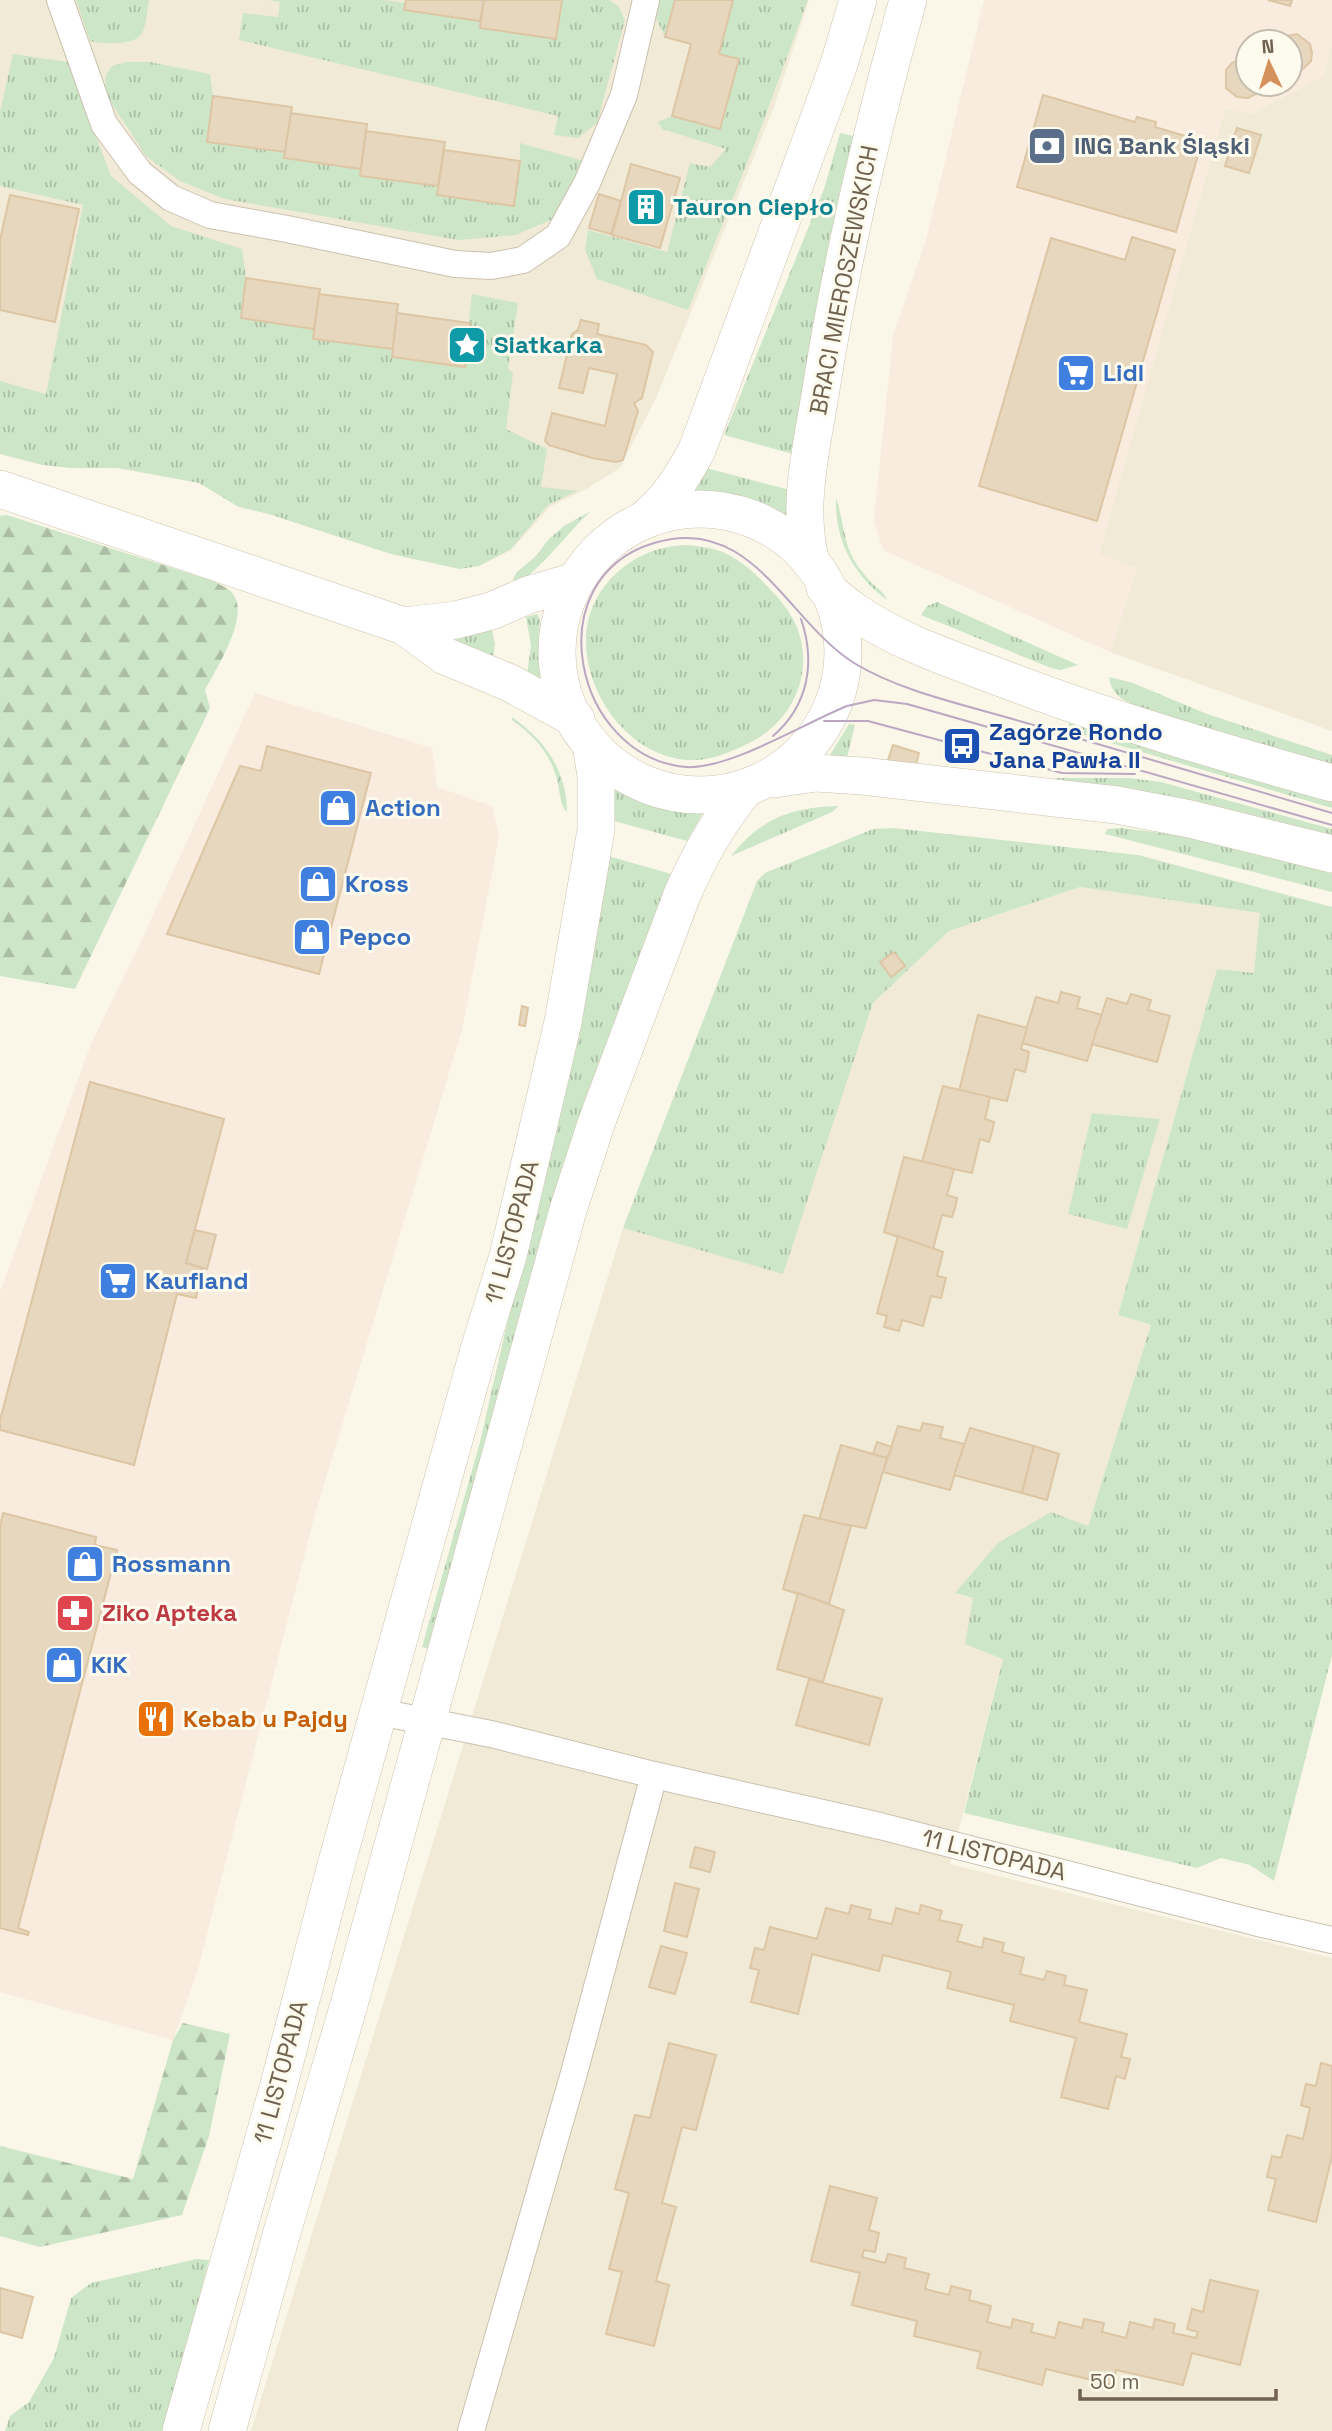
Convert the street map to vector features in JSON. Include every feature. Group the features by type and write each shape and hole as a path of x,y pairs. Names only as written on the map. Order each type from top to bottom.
{"main road":[{"path":"858,0 839,64 697,450 678,484 662,505 599,547 569,583 555,630 554,653 559,680 584,731 596,752 615,769 641,782 692,793 718,793 816,773 839,774 1117,805 1190,818 1332,854"},
{"name":"BRACI MIEROSZEWSKICH","path":"756,784 799,761 818,740 835,711 841,686 841,632 834,605 818,575 806,542 806,480 827,352 865,165 908,0"},
{"path":"0,489 404,626 444,656 510,683 584,731"},
{"path":"646,518 684,511 732,515 753,522 794,546 855,612 930,650 1043,694 1186,743 1332,783"},
{"path":"404,626 456,620 569,583"},
{"name":"11 LISTOPADA","path":"181,2431 478,1353 508,1256 563,1022 596,830 597,776 584,731"},
{"name":"11 LISTOPADA","path":"227,2431 348,2008 568,1210 597,1121 698,859 721,818 756,784"},
{"path":"238,2229 280,2239"}],"street":[{"path":"60,0 104,124 140,173 171,198 210,215 455,264 491,266 523,260 558,236 587,183 624,95 646,0"},
{"name":"11 LISTOPADA","path":"379,1712 491,1734 654,1775 880,1826 1332,1940"},
{"path":"471,2431 574,2073 654,1775"}],"shaded area":[{"path":"0,0 809,0 774,107 657,396 620,468 551,506 511,550 479,566 460,569 391,554 269,514 239,507 199,483 118,468 43,465 0,454"},
{"path":"984,0 1332,0 1332,44 1323,77 1304,87 1304,28 1234,28 1234,98 1283,98 1252,114 1225,109 1099,554 1137,568 1110,652 883,550 874,521 893,336 926,240"},
{"path":"1332,44 1332,731 1110,652 1137,568 1099,554 1225,109 1259,98 1304,98 1304,83 1323,77"},
{"path":"255,693 432,748 437,787 492,806 499,836 462,1030 315,1514 198,1969 173,2040 0,1992 0,1292 91,1044"},
{"path":"1080,887 1261,913 1254,974 1217,969 1118,1315 1151,1325 1088,1526 956,1594 973,1598 1003,1658 950,1864 1332,1958 1332,2431 251,2431 623,1228 783,1273 873,1003 949,931"}],"green space":[{"path":"76,0 149,0 142,33 126,42 90,41"},
{"path":"268,0 385,0 405,3 405,10 480,21 480,28 556,39 563,0 609,0 618,6 625,20 597,123 578,138 554,135 558,116 239,40 243,13 278,17 280,2"},
{"path":"659,0 675,0 665,37 655,16"},
{"path":"733,0 808,0 759,133 688,310 597,279 585,250 588,230 667,252 690,163 710,167 726,149 662,129 658,122 672,116 719,129 739,59 719,54"},
{"path":"13,54 68,62 111,176 171,226 242,249 246,278 241,318 314,329 314,339 393,349 392,358 464,367 472,294 518,303 508,369 513,373 506,429 547,449 541,487 577,491 548,505 511,549 479,566 460,569 391,554 269,514 239,507 199,483 118,468 43,465 0,454 0,381 46,394 83,205 0,186 0,112"},
{"path":"126,62 150,62 210,74 213,96 207,142 285,152 361,169 361,176 438,186 437,194 514,205 520,143 584,161 553,219 516,235 458,240 225,199 180,181 146,156 110,101 105,86 106,75 112,66"},
{"path":"840,133 854,136 796,455 724,435 824,189"},
{"path":"706,468 790,490 787,521 746,501 724,495 691,493"},
{"path":"836,499 852,556 887,600 865,580 849,556 839,529"},
{"path":"591,511 544,561 514,586 516,573 537,555 548,540 564,526"},
{"path":"7,515 213,581 228,589 236,598 238,610 231,639 205,690 210,708 75,989 0,976 0,516"},
{"path":"686,545 724,553 759,578 782,602 793,619 802,644 803,662 795,697 774,726 737,749 697,760 675,758 654,751 635,739 619,724 595,685 588,663 586,641 588,621 594,603 616,573 648,553"},
{"path":"937,602 1078,665 1060,670 1051,668 921,615 927,606"},
{"path":"537,614 540,620 540,680 527,675 531,645 526,617"},
{"path":"492,630 495,644 493,659 448,639"},
{"path":"1109,677 1133,683 1207,714 1332,755 1332,771 1140,708 1116,693"},
{"path":"512,717 535,736 552,758 563,783 567,812 562,805 549,759"},
{"path":"1069,723 1332,797 1332,808 1067,730"},
{"path":"849,724 855,725 846,762 828,758"},
{"path":"1055,778 1128,778 1161,782 1332,829 1332,839 1054,785"},
{"path":"615,788 656,805 681,810 701,810 703,813 687,841 614,821"},
{"path":"839,806 832,812 731,856 754,832 779,817 807,809"},
{"path":"893,828 1138,855 1332,907 1332,1655 1274,1881 1250,1865 1221,1858 1197,1868 964,1813 1003,1659 965,1644 973,1598 955,1593 998,1543 1051,1512 1088,1526 1151,1325 1118,1315 1217,969 1254,973 1260,913 1080,887 949,931 873,1003 783,1274 623,1228 757,881 765,873 873,829"},
{"path":"1122,828 1185,836 1332,870 1332,892 1105,834 1107,829"},
{"path":"608,856 675,875 433,1650 422,1647 480,1442 513,1297 566,1092"},
{"path":"1092,1113 1160,1119 1127,1229 1068,1214"},
{"path":"183,2023 230,2034 209,2136 182,2215 40,2247 0,2236 0,2146 133,2179 173,2040"},
{"path":"197,2259 209,2260 164,2431 5,2431 10,2416 29,2402 54,2358 71,2298 91,2283"}],"building":[{"path":"406,0 484,0 480,21 404,10"},
{"path":"484,0 562,0 556,39 480,28"},
{"path":"675,0 733,0 719,54 739,59 720,129 672,116 691,44 665,37"},
{"path":"1268,0 1292,0 1290,6"},
{"path":"1304,39 1310,44 1311,61 1304,68"},
{"path":"1234,62 1234,95 1226,88 1226,70"},
{"path":"1043,95 1135,122 1137,117 1156,122 1155,127 1202,141 1176,232 1017,187"},
{"path":"213,96 292,107 285,152 207,142"},
{"path":"291,113 367,124 361,169 284,158"},
{"path":"1237,128 1261,135 1249,173 1225,166"},
{"path":"366,131 445,142 438,186 360,176"},
{"path":"444,150 520,161 514,206 437,195"},
{"name":"Tauron Ciepło","path":"631,164 680,178 660,248 612,235"},
{"path":"599,194 621,201 611,234 589,228"},
{"path":"10,195 79,209 55,322 0,310 0,240"},
{"name":"Lidl","path":"1132,237 1175,250 1097,521 979,486 1051,238 1125,260"},
{"path":"246,278 320,289 314,329 241,318"},
{"path":"319,294 398,304 393,349 313,339"},
{"path":"397,313 470,323 465,367 392,357"},
{"path":"581,320 599,324 597,334 646,345 653,352 642,398 634,403 638,411 623,460 616,462 592,458 549,445 545,441 552,413 605,426 617,374 589,368 583,393 559,388 572,334 578,330"},
{"path":"893,745 919,753 915,768 888,760"},
{"path":"267,746 371,773 319,974 167,934 240,766 261,771"},
{"path":"894,952 905,966 891,977 880,962"},
{"path":"1061,992 1080,997 1077,1008 1102,1015 1087,1061 1022,1043 1036,997 1058,1003"},
{"path":"1131,994 1151,1000 1148,1010 1170,1016 1157,1062 1092,1044 1107,998 1127,1004"},
{"path":"522,1006 528,1008 525,1026 519,1025"},
{"path":"978,1015 1027,1028 1021,1049 1029,1052 1025,1072 1015,1069 1007,1101 959,1091"},
{"name":"Kaufland","path":"90,1082 224,1119 186,1263 202,1268 196,1298 177,1294 134,1465 0,1430 0,1420"},
{"path":"943,1086 990,1097 985,1119 994,1122 992,1132 989,1142 980,1139 972,1173 922,1162"},
{"path":"904,1157 954,1169 947,1195 957,1198 955,1208 952,1217 942,1215 933,1249 884,1232"},
{"path":"195,1230 216,1235 207,1269 186,1263"},
{"path":"898,1236 943,1252 937,1276 946,1278 941,1298 931,1296 923,1326 902,1320 899,1331 884,1327 887,1316 877,1313"},
{"path":"923,1423 943,1427 940,1438 964,1444 950,1490 883,1472 898,1426 920,1431"},
{"path":"970,1428 1034,1446 1022,1493 954,1475"},
{"path":"877,1442 892,1447 887,1458 873,1454"},
{"path":"841,1445 887,1458 866,1528 819,1520"},
{"path":"1034,1446 1059,1454 1047,1500 1022,1493"},
{"path":"3,1513 96,1537 95,1545 117,1550 18,1928 29,1932 28,1935 0,1928 0,1527"},
{"path":"804,1515 851,1526 829,1604 783,1589"},
{"path":"798,1593 844,1610 823,1682 777,1669"},
{"path":"809,1679 882,1699 869,1745 796,1725"},
{"path":"695,1847 715,1852 710,1872 690,1867"},
{"path":"675,1883 699,1889 687,1937 664,1931"},
{"path":"851,1905 871,1910 869,1919 892,1924 896,1908 919,1914 921,1905 942,1911 939,1920 962,1925 957,1941 982,1948 984,1938 1004,1943 1002,1952 1024,1958 1020,1974 1044,1980 1047,1971 1066,1976 1064,1985 1087,1990 1079,2022 1127,2034 1121,2057 1130,2059 1125,2079 1116,2076 1108,2109 1061,2097 1076,2038 1010,2021 1014,2005 947,1988 951,1972 883,1955 879,1971 812,1954 798,2014 751,2002 759,1970 750,1968 755,1948 764,1950 770,1927 817,1939 826,1908 849,1914"},
{"path":"661,1946 687,1953 675,1994 649,1987"},
{"path":"669,2043 716,2055 696,2130 682,2127 662,2203 676,2207 656,2281 669,2285 654,2346 606,2334 622,2272 609,2269 629,2193 615,2189 635,2115 650,2118"},
{"path":"1321,2063 1332,2066 1332,2156 1316,2222 1268,2210 1276,2179 1267,2177 1272,2156 1281,2158 1287,2135 1303,2139 1310,2108 1301,2105 1306,2084 1316,2086"},
{"path":"830,2186 877,2198 869,2230 879,2233 875,2252 864,2250 862,2257 885,2263 888,2254 906,2258 904,2268 929,2274 925,2289 949,2295 951,2286 971,2291 969,2300 991,2306 987,2322 1011,2328 1013,2319 1033,2324 1031,2332 1055,2338 1059,2322 1082,2328 1084,2319 1104,2323 1102,2332 1126,2338 1130,2322 1153,2328 1155,2319 1175,2324 1173,2333 1196,2338 1198,2332 1187,2329 1192,2309 1203,2312 1210,2280 1258,2291 1240,2365 1192,2353 1183,2385 1116,2370 1113,2385 1046,2369 1042,2385 977,2368 981,2352 914,2336 917,2321 852,2305 860,2273 811,2261"},
{"path":"0,2288 33,2297 22,2338 0,2332"}],"tram line":[{"path":"1332,813 893,682 854,663 830,645 766,576 743,557 717,543 688,538 654,543 617,563 593,592 582,627 583,665 595,701 617,733 648,756 686,767 703,766 744,754 847,706 874,700 907,704 1332,825"},
{"path":"773,736 794,711 806,683 808,652 801,619"},
{"path":"824,721 868,721 1062,773 1135,774"}],"place":[{"name":"ING Bank Śląski","path":"1047,146"},
{"name":"Tauron Ciepło","path":"646,207"},
{"name":"Siatkarka","path":"467,345"},
{"name":"Lidl","path":"1076,373"},
{"name":"Zagórze Rondo Jana Pawła II","path":"962,746"},
{"name":"Action","path":"338,808"},
{"name":"Kross","path":"318,884"},
{"name":"Pepco","path":"312,937"},
{"name":"Kaufland","path":"118,1281"},
{"name":"Rossmann","path":"85,1564"},
{"name":"Ziko Apteka","path":"75,1613"},
{"name":"KiK","path":"64,1665"},
{"name":"Kebab u Pajdy","path":"156,1719"}]}
